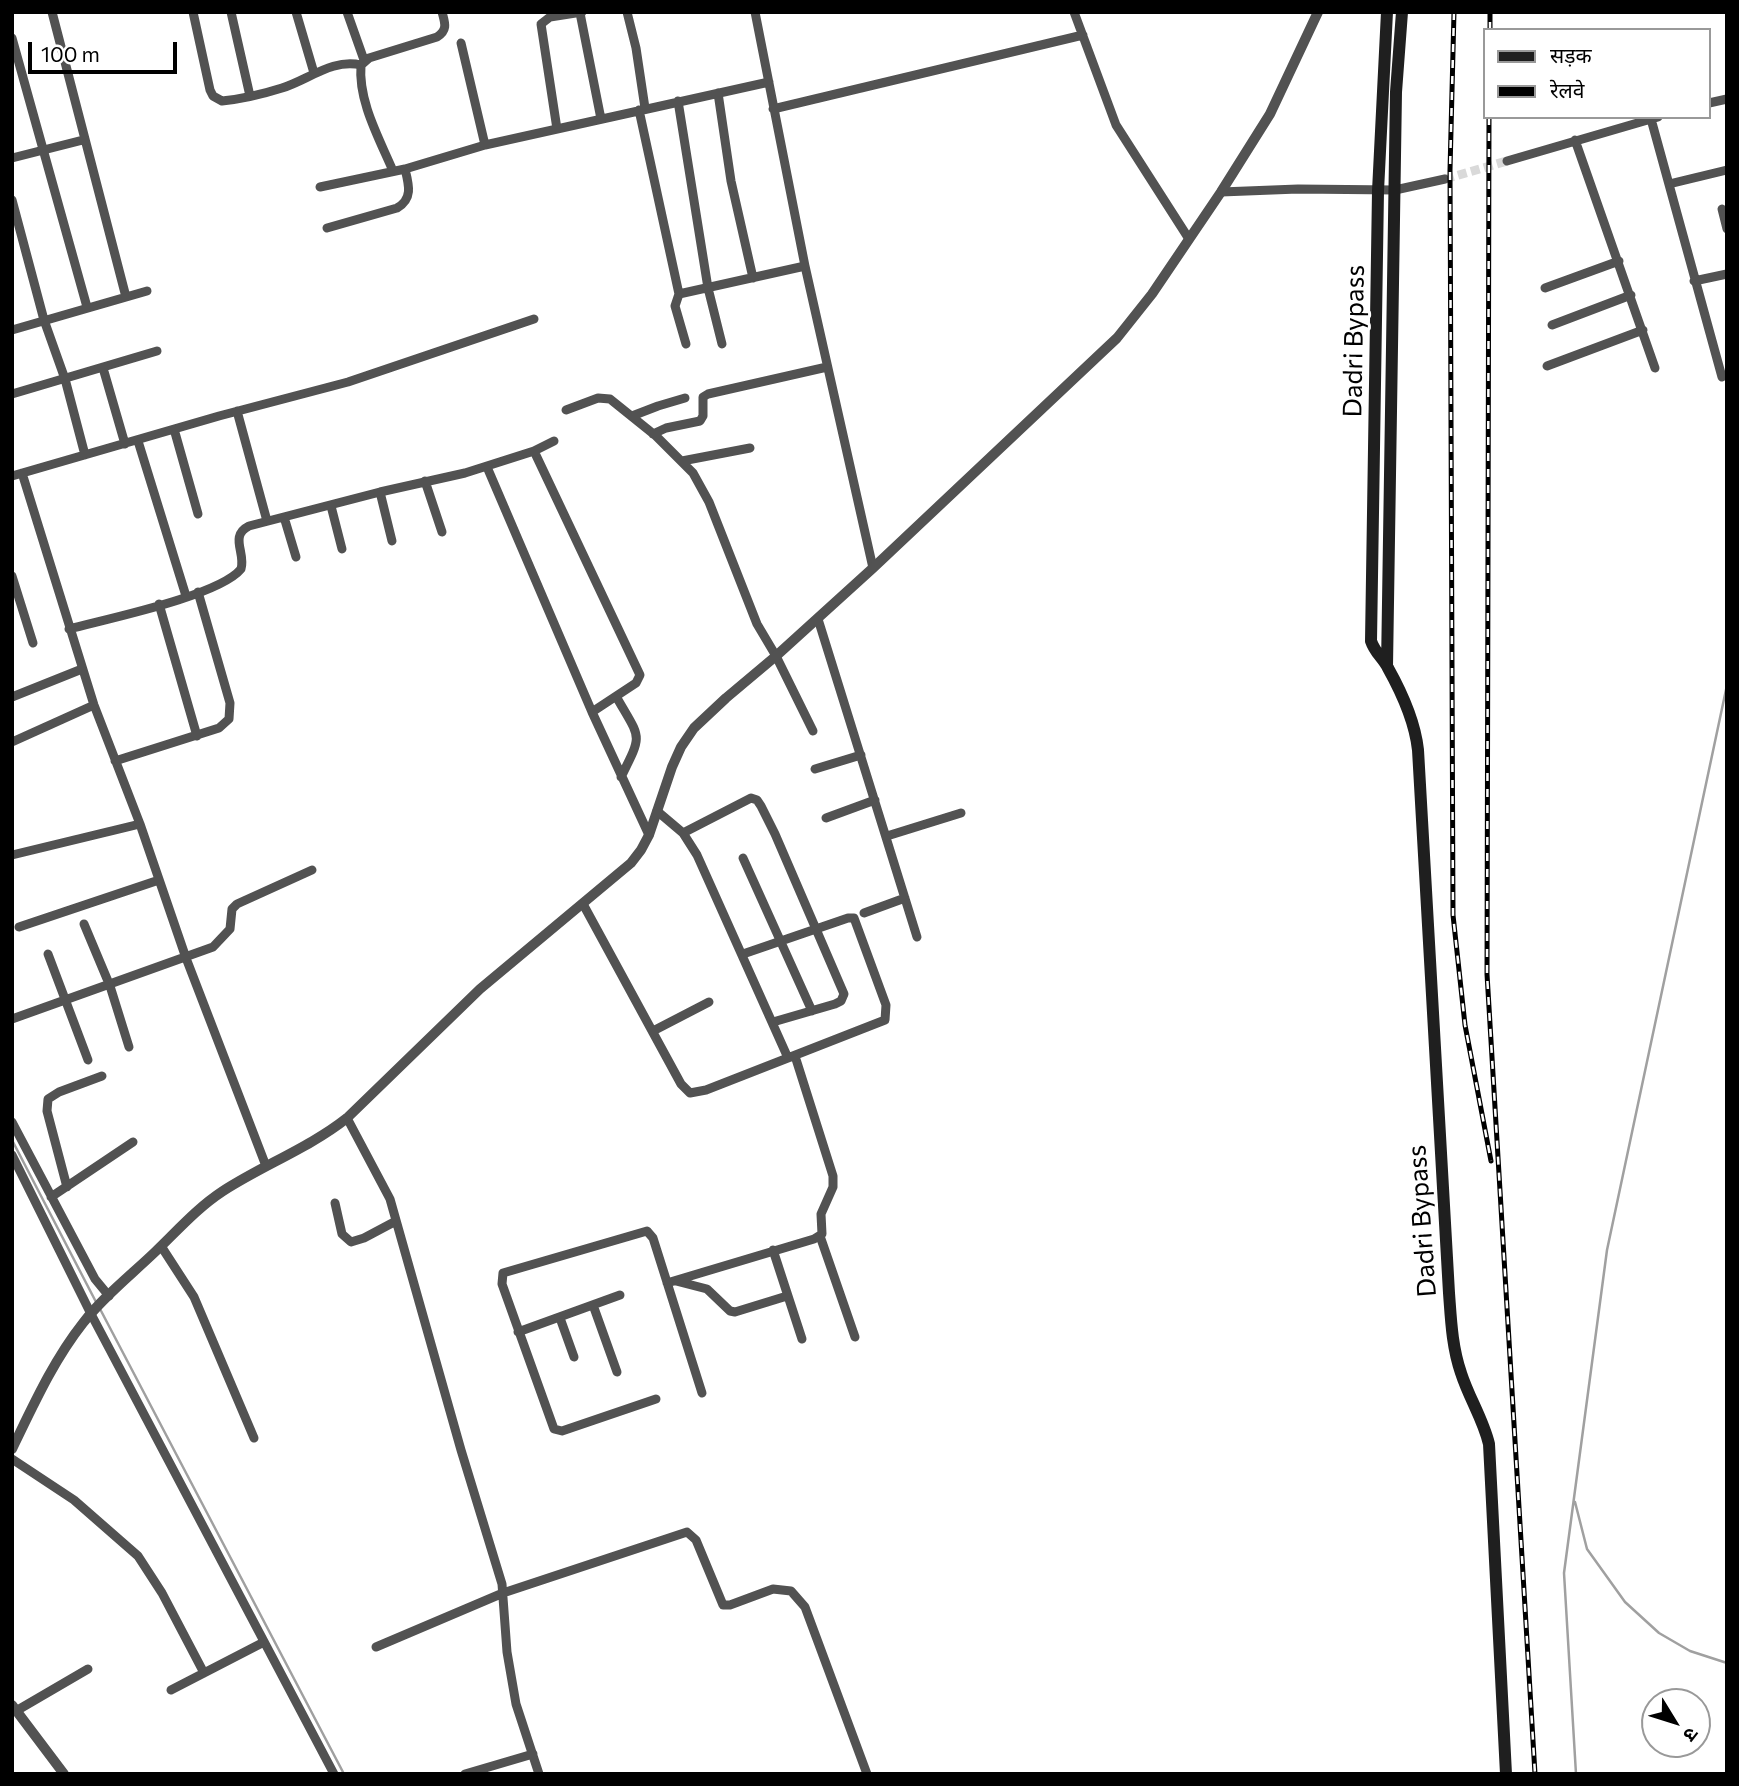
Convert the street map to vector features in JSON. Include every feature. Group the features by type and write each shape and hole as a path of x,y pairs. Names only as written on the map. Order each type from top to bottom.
{"main road":[{"name":"Dadri Bypass","path":"1387,12 1378,191 1371,641 1375,652 1387,666 1411,716 1418,750 1448,1293 1455,1355 1489,1444 1506,1774"},
{"name":"Dadri Bypass","path":"1387,666 1396,92 1402,12"}],"street":[{"path":"52,12 83,140 126,297"},
{"path":"193,12 213,96 222,101 284,88 314,73 348,63 363,62 437,37 445,27 442,12"},
{"path":"231,12 250,96"},
{"path":"296,12 314,73"},
{"path":"347,12 363,62 361,84 368,109 393,171"},
{"path":"627,12 636,48 642,109 679,294 675,306 686,344"},
{"path":"755,12 805,265 873,568"},
{"path":"1074,12 1116,125 1189,239"},
{"path":"14,1441 68,1343 94,1311 196,1212 220,1193 330,1131 347,1118 480,989 631,863 649,835 681,747 694,728 818,619 1116,338 1152,294 1222,192 1270,114 1318,12"},
{"path":"557,129 541,24 550,18 581,13 601,119"},
{"path":"773,109 1083,35"},
{"path":"12,38 87,307"},
{"path":"460,43 485,145"},
{"path":"320,187 405,169 485,145 769,82"},
{"path":"718,93 731,181 753,278"},
{"path":"678,101 708,288 722,344"},
{"path":"1507,161 1650,119"},
{"path":"1654,119 1694,281 1722,377"},
{"path":"12,159 83,140"},
{"path":"1575,140 1655,368"},
{"path":"327,228 403,204 408,199 409,189 405,169"},
{"path":"1669,184 1727,170"},
{"path":"1222,192 1378,191 1445,179"},
{"path":"12,200 44,320 65,379 85,455"},
{"path":"1722,209 1727,229"},
{"path":"1545,288 1619,261"},
{"path":"679,294 687,290 708,288 805,265"},
{"path":"1694,281 1727,274"},
{"path":"12,330 147,291"},
{"path":"1552,325 1631,295"},
{"path":"266,1166 186,958 140,824 94,705 17,474 348,382 534,319"},
{"path":"1547,366 1643,330"},
{"path":"12,394 157,351"},
{"path":"653,434 666,428 700,421 703,416 703,397 708,394 827,367"},
{"path":"103,368 125,444"},
{"path":"566,410 598,398 606,398 632,416 682,461 703,490 757,624 813,731"},
{"path":"632,416 685,398"},
{"path":"237,411 267,521"},
{"path":"174,429 198,514"},
{"path":"138,440 186,596"},
{"path":"69,629 198,592 237,573 243,562 238,538 240,532 249,526 486,467 534,451 554,441"},
{"path":"682,461 750,448"},
{"path":"534,451 639,671 636,683 592,712"},
{"path":"486,467 592,712 649,835"},
{"path":"425,481 442,533"},
{"path":"380,492 392,541"},
{"path":"331,506 342,549"},
{"path":"284,517 296,557"},
{"path":"12,576 33,643"},
{"path":"116,761 197,736 226,723 231,712 227,690 198,592"},
{"path":"159,604 197,736"},
{"path":"818,619 917,937"},
{"path":"12,697 82,669"},
{"path":"617,698 638,736 621,776"},
{"path":"12,742 94,705"},
{"path":"815,769 861,755"},
{"path":"683,833 751,798 757,800 775,834 844,995 841,1002 773,1021"},
{"path":"825,818 875,800"},
{"path":"657,811 683,833 697,855 792,1057 833,1176 833,1187 821,1212 820,1236 855,1337"},
{"path":"887,836 961,813"},
{"path":"12,855 140,824"},
{"path":"743,858 812,1011"},
{"path":"12,1019 213,947 232,925 233,909 237,904 312,870"},
{"path":"19,928 159,880"},
{"path":"864,913 905,898"},
{"path":"583,904 681,1084 693,1094 881,1023 886,1016 886,1005 854,918 743,954"},
{"path":"84,924 110,986 130,1047"},
{"path":"47,954 88,1060"},
{"path":"653,1031 709,1002"},
{"path":"67,1187 47,1111 48,1099 59,1092 102,1076"},
{"path":"347,1118 390,1199 503,1593 516,1704 539,1774"},
{"path":"12,1122 107,1298"},
{"path":"51,1198 133,1142"},
{"path":"12,1155 334,1774"},
{"path":"335,1203 342,1234 351,1242 396,1221"},
{"path":"656,1399 558,1432 551,1425 518,1332 502,1284 503,1273 643,1230 650,1233 669,1282 702,1393"},
{"path":"669,1282 820,1236"},
{"path":"161,1246 198,1304 254,1438"},
{"path":"773,1250 802,1339"},
{"path":"669,1282 693,1284 707,1289 730,1311 735,1312 787,1296"},
{"path":"518,1332 620,1295"},
{"path":"593,1305 617,1372"},
{"path":"559,1318 574,1357"},
{"path":"12,1459 74,1500 138,1556 162,1593 204,1673"},
{"path":"376,1647 503,1593 687,1532 696,1540 723,1605 730,1605 773,1588 791,1591 802,1601 867,1774"},
{"path":"171,1690 264,1642"},
{"path":"64,1774 14,1708 88,1669"},
{"path":"465,1774 533,1754"}],"waterway":[{"path":"1576,1774 1564,1573 1607,1250 1727,685"},
{"path":"12,1140 96,1302"},
{"path":"99,1307 344,1774"},
{"path":"1575,1502 1587,1549 1625,1602 1659,1633 1690,1651 1727,1663"}],"tunnel":[{"path":"1445,179 1507,161"}],"railway":[{"path":"1454,12 1450,170 1453,915 1465,1025 1491,1161"},
{"path":"1490,12 1490,28"},
{"path":"1489,119 1487,974 1535,1774"}]}
